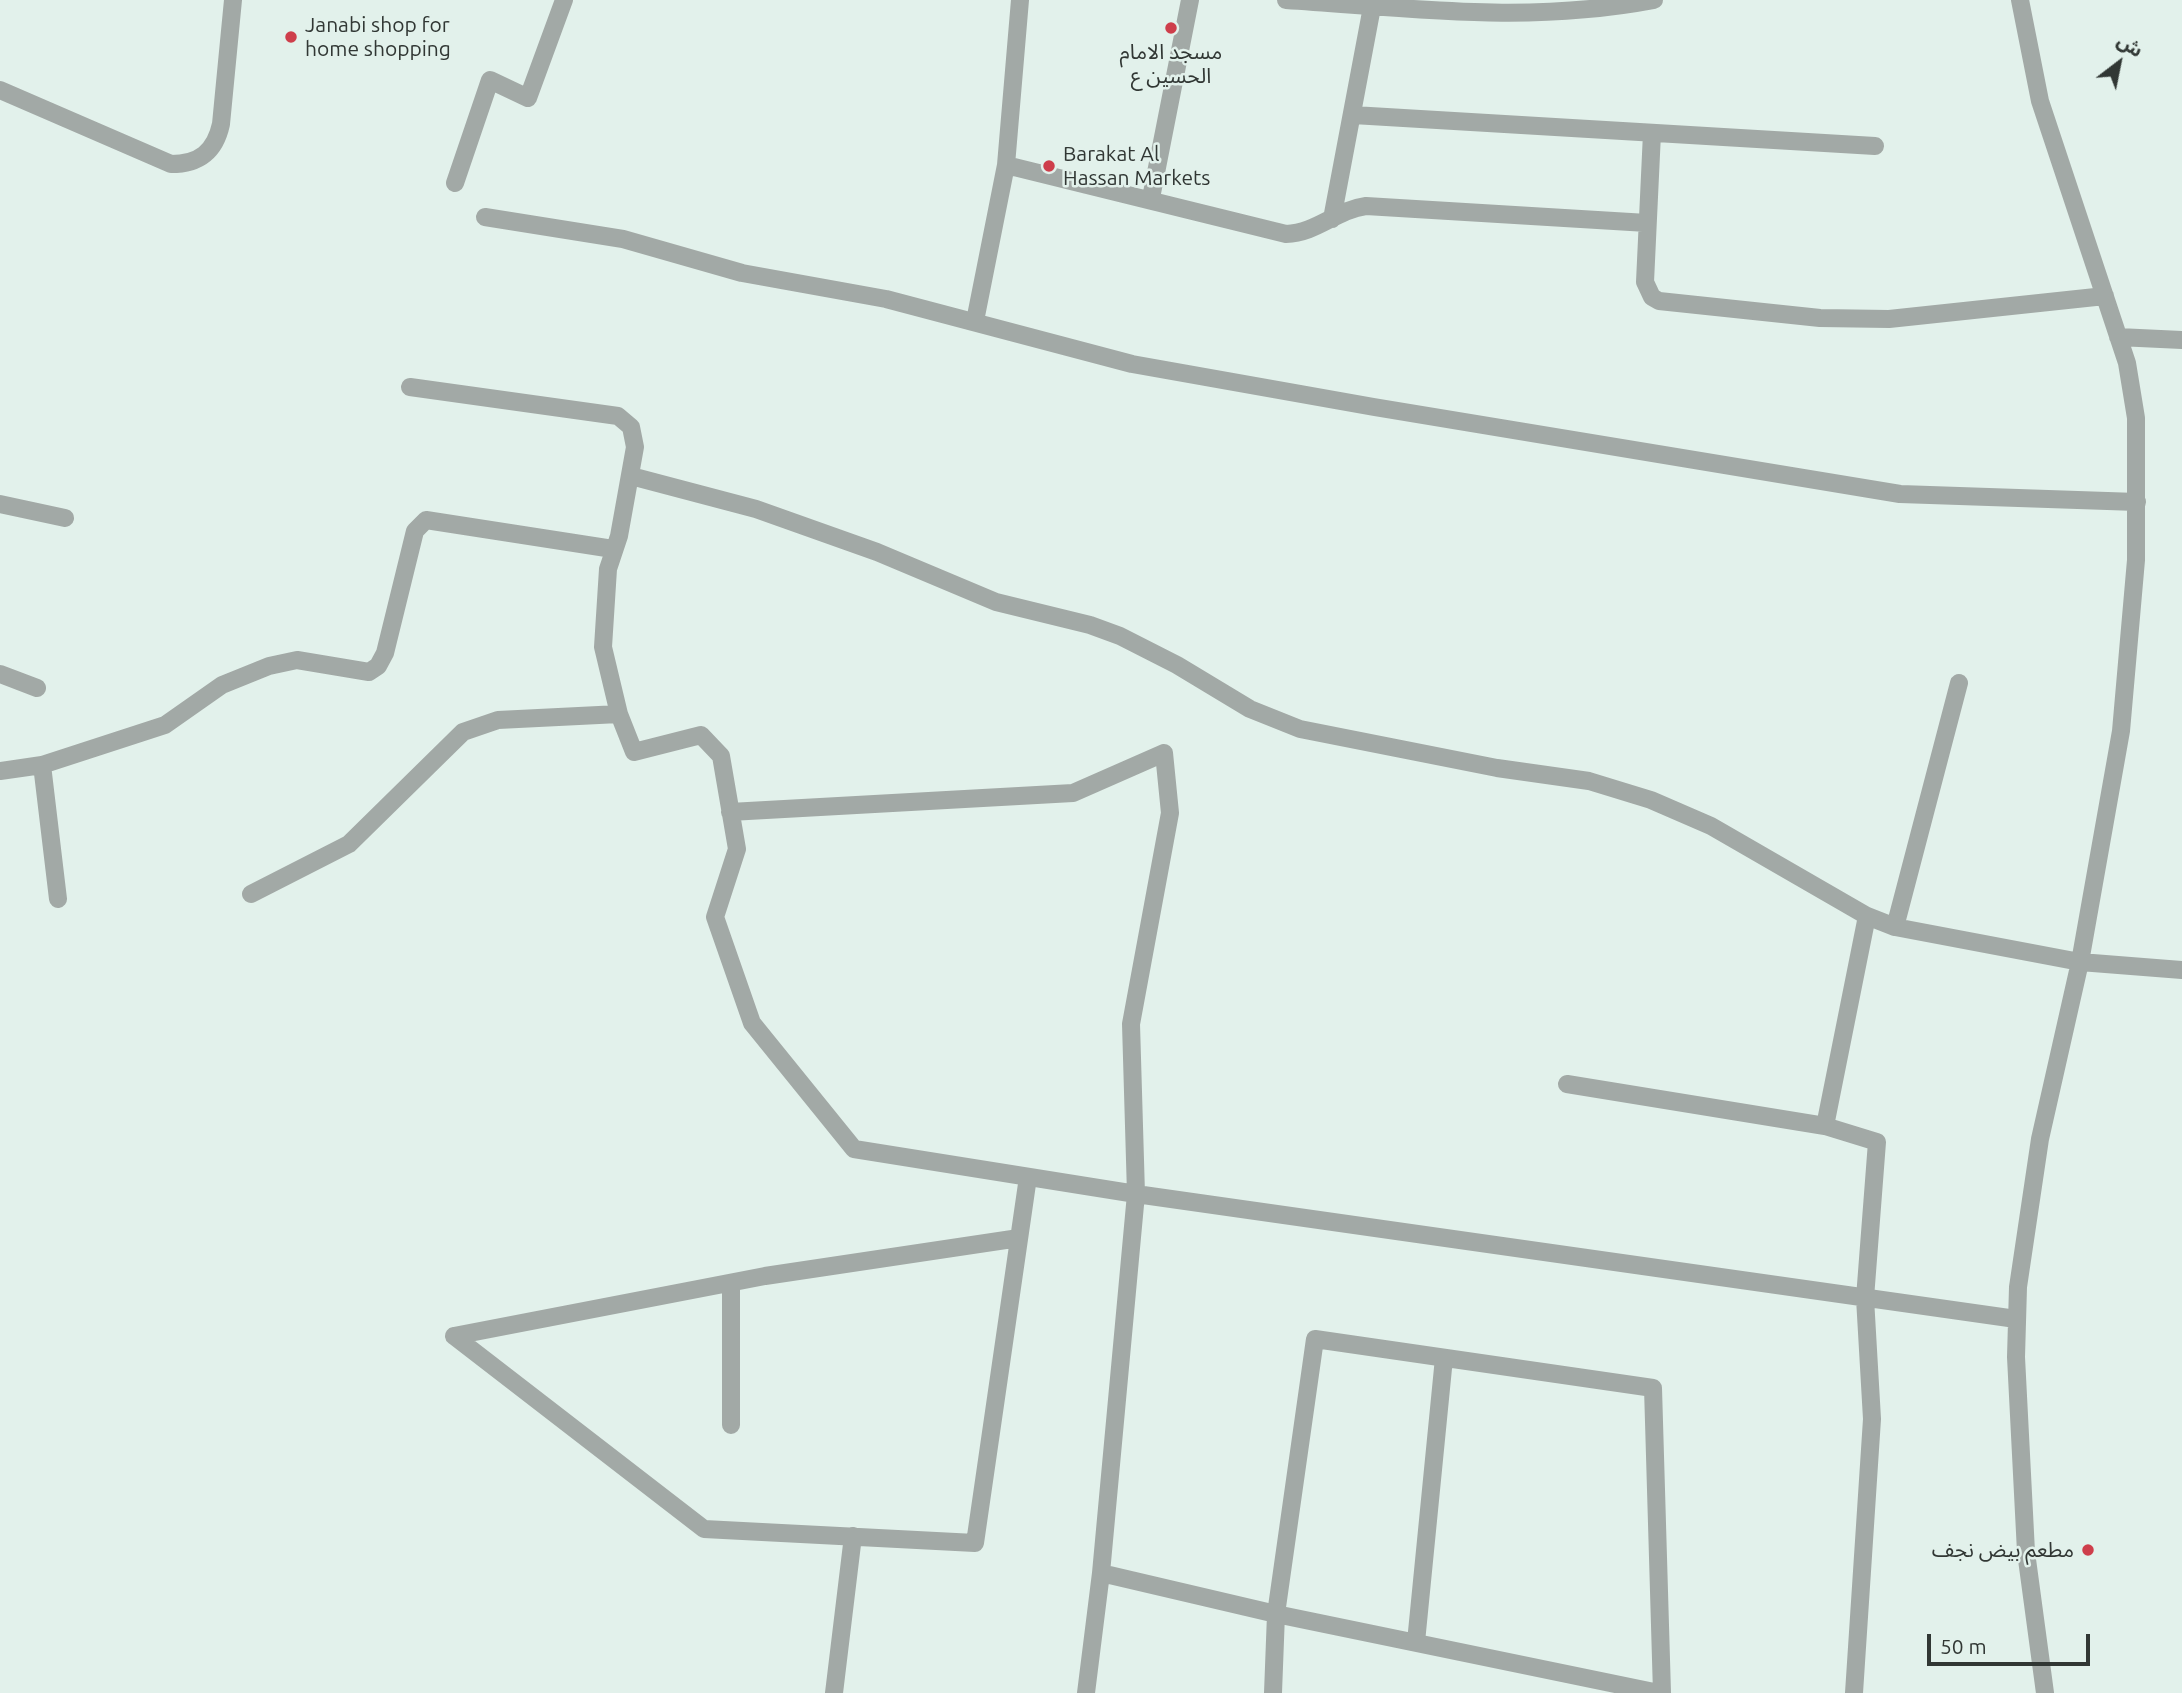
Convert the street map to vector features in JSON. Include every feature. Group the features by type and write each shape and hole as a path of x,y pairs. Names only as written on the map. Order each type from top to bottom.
{"street":[{"path":"0,90 171,164 186,164 199,159 211,151 218,139 233,0"},
{"path":"455,183 490,80 528,98 564,0"},
{"path":"975,321 1006,165 1020,0"},
{"path":"1151,198 1190,0"},
{"path":"1286,0 1512,15 1587,10 1654,0"},
{"path":"2020,0 2040,101 2105,296 2133,391 2137,502 2128,674 2080,962 2040,1139 2021,1256 2016,1319 2028,1582 2045,1693"},
{"path":"1332,219 1372,7"},
{"path":"1353,115 1875,146"},
{"path":"1652,133 1645,282 1653,297 1667,304 1820,318 1889,319 2105,296"},
{"path":"1006,165 1151,198 1286,234 1310,231 1353,208 1378,206 1647,223"},
{"path":"485,217 624,239 742,274 874,296 1132,364 1866,489 1935,496 2137,502"},
{"path":"2118,337 2182,340"},
{"path":"410,387 618,416 631,427 634,437 631,475 619,536 608,569 603,647 619,714 634,752 701,735 721,756 737,849 715,917 752,1023 854,1149 1136,1194 2016,1319"},
{"path":"631,475 756,509 877,552 996,602 1110,632 1177,664 1250,709 1300,729 1471,763 1589,781 1651,800 1711,826 1867,916 1895,927 2080,962 2182,970"},
{"path":"0,504 65,518"},
{"path":"0,771 42,765 165,725 222,685 269,666 297,660 369,672 386,653 415,531 426,520 613,549"},
{"path":"0,674 37,688"},
{"path":"1895,927 1959,683"},
{"path":"251,894 349,844 463,732 498,720 619,714"},
{"path":"730,812 1073,793 1164,752 1170,813 1131,1024 1136,1194 1101,1573 1086,1693"},
{"path":"42,765 58,899"},
{"path":"1825,1126 1867,916"},
{"path":"1567,1084 1825,1126 1877,1142 1865,1298 1872,1419 1854,1693"},
{"path":"1019,1238 731,1283 454,1336 704,1529 975,1543 1028,1177"},
{"path":"731,1283 731,1425"},
{"path":"1101,1573 1276,1614 1660,1693 1653,1388 1315,1339 1276,1614 1272,1693"},
{"path":"1416,1642 1444,1358"},
{"path":"834,1693 853,1536"}],"place":[{"name":"مسجد الامام الحسين ع","path":"1171,28"},
{"name":"Janabi shop for home shopping","path":"291,37"},
{"name":"Barakat Al Hassan Markets","path":"1049,166"},
{"name":"مطعم بيض نجف","path":"2088,1550"}]}
